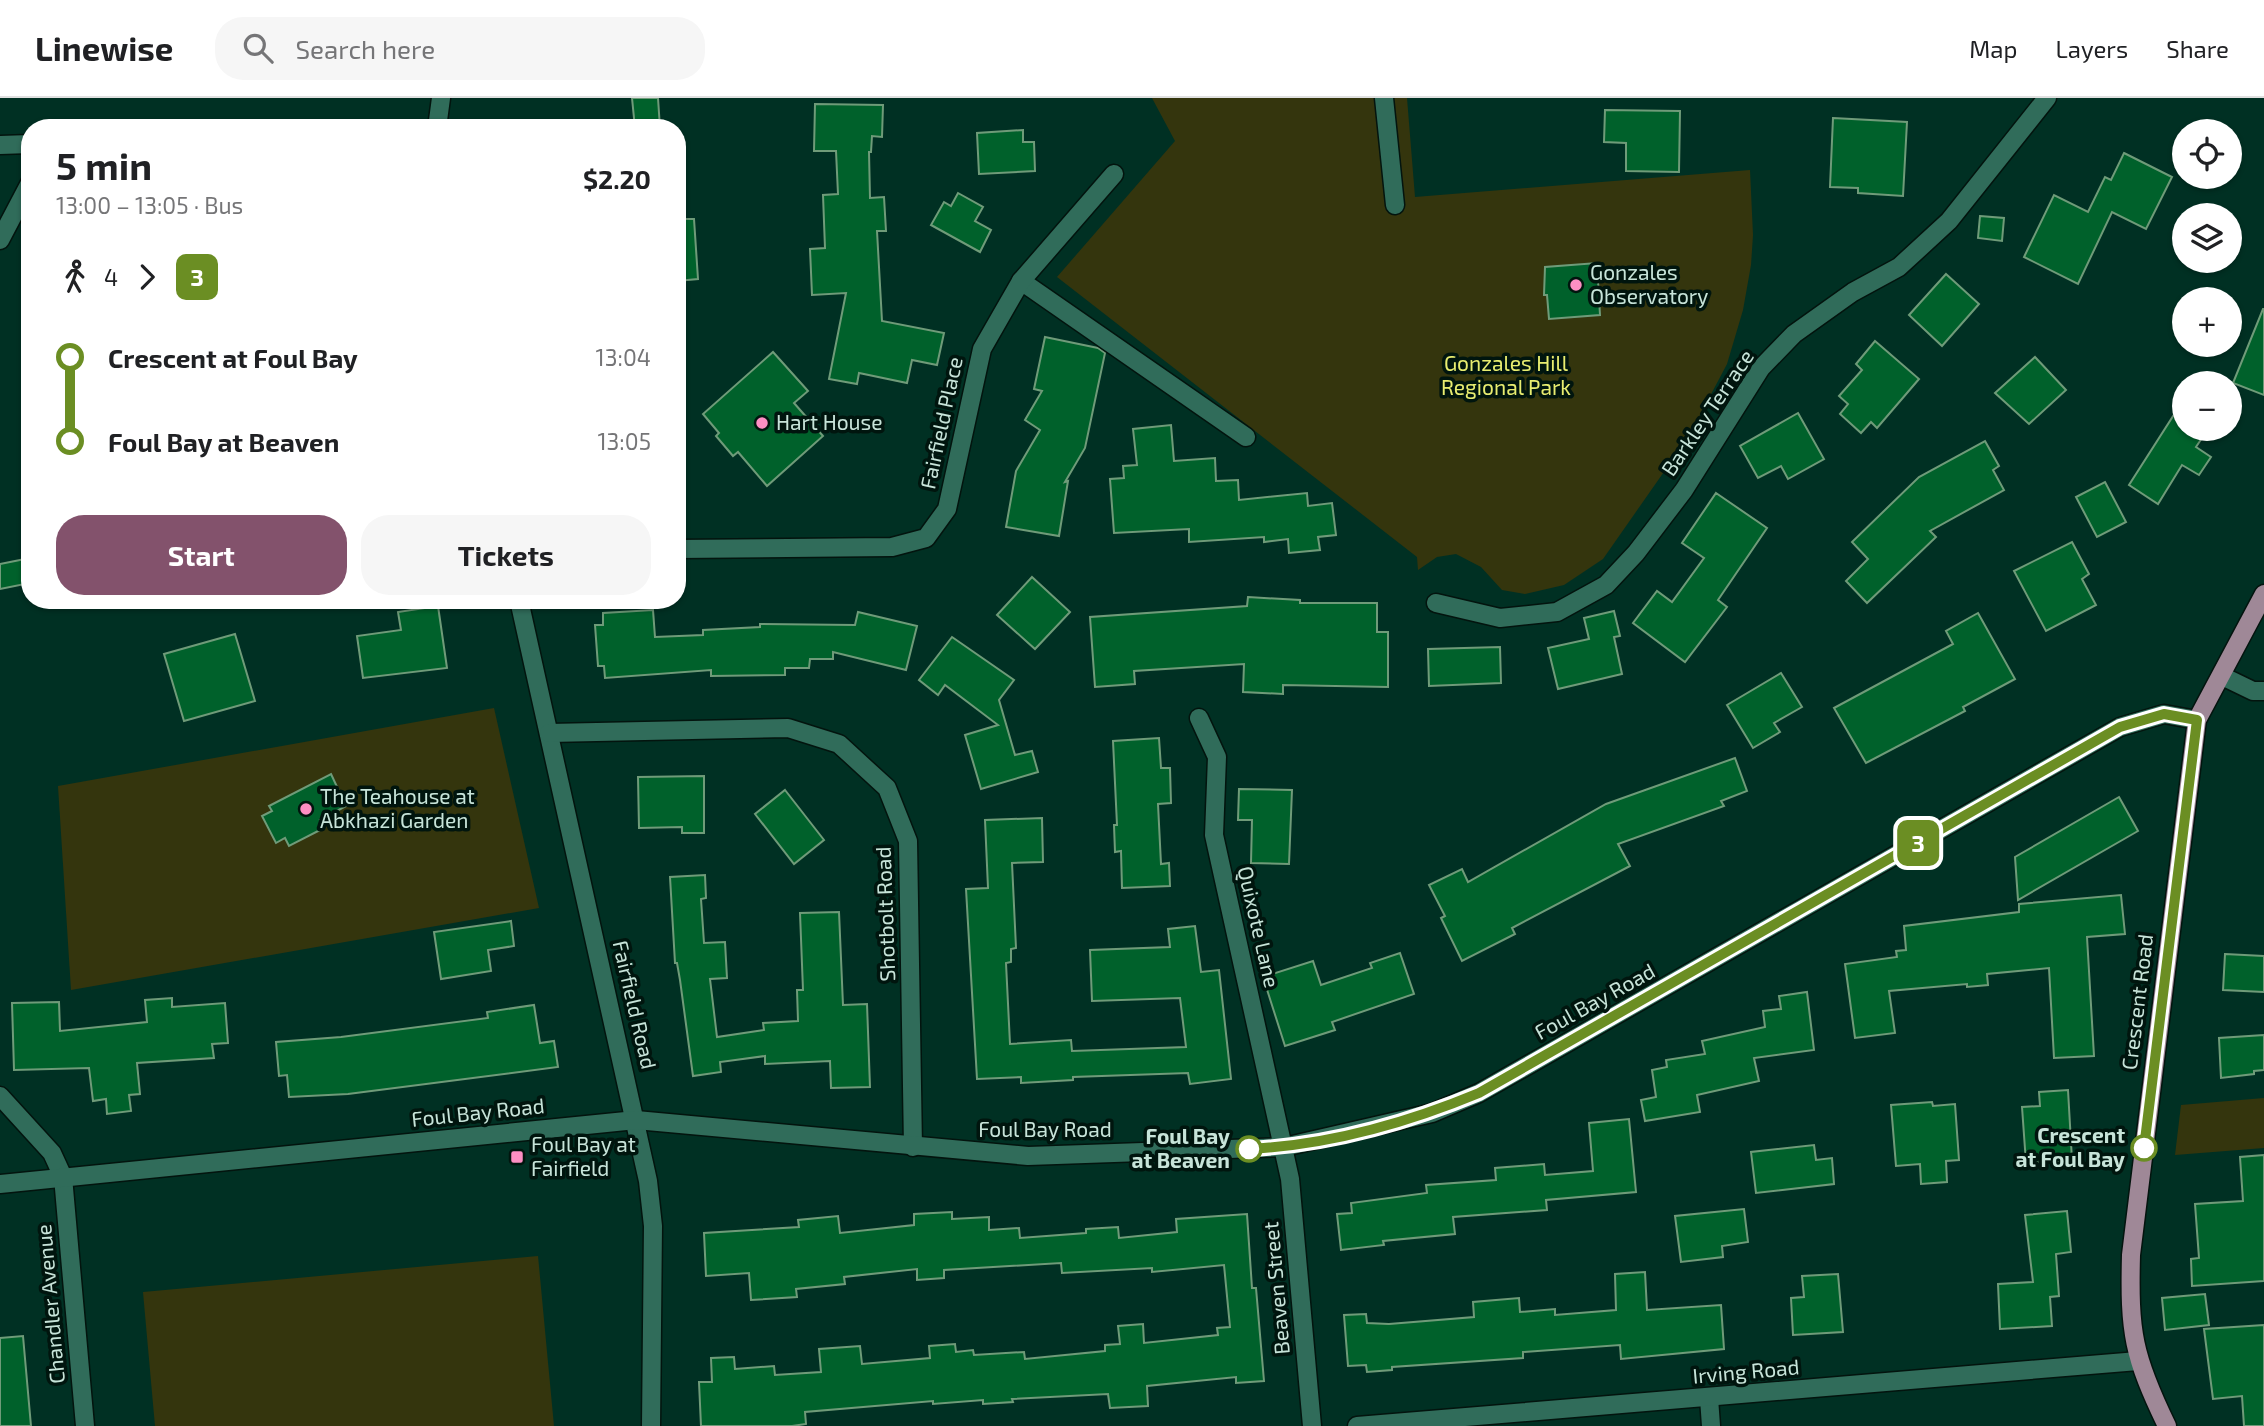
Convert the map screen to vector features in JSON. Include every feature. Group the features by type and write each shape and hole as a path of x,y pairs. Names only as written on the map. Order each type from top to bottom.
{"main road":[{"name":"Crescent Road","path":"2167,1426 2138,1361 2130,1318 2131,1255 2197,720 2264,594"}],"street":[{"path":"438,119 441,98"},
{"path":"1384,98 1395,205"},
{"name":"Barkley Terrace","path":"1436,603 1500,618 1557,612 1606,585 1636,553 1684,490 1761,368 1794,334 1853,292 1899,267 1948,221 2047,98"},
{"path":"0,145 21,144"},
{"name":"Fairfield Place","path":"686,549 892,548 926,538 947,509 982,349 1021,281 1114,174"},
{"path":"0,240 21,200"},
{"path":"1021,281 1246,437"},
{"name":"Fairfield Road","path":"521,609 648,1181 653,1226 651,1426"},
{"path":"2222,676 2253,691 2264,691"},
{"name":"Foul Bay Road","path":"0,1184 636,1120 1028,1156 1284,1147 1409,1119 1479,1093 2120,727 2164,714 2197,720"},
{"name":"Quixote Lane","path":"1199,718 1217,757 1214,835 1284,1147"},
{"name":"Shotbolt Road","path":"550,733 788,728 839,744 887,788 908,841 913,1147"},
{"path":"0,1096 52,1153 63,1177"},
{"name":"Beaven Street","path":"1284,1147 1290,1179 1312,1426"},
{"name":"Chandler Avenue","path":"63,1177 85,1426"},
{"name":"Irving Road","path":"1357,1426 2138,1361"},
{"path":"1710,1398 1711,1426"}],"green space":[{"name":"Gonzales Hill Regional Park","path":"1152,98 1407,98 1415,197 1750,170 1753,235 1751,265 1743,310 1727,364 1689,436 1603,559 1564,585 1525,594 1502,590 1481,567 1456,554 1437,557 1418,570 1417,557 1057,277 1175,141"},
{"path":"494,708 539,908 71,990 58,786"},
{"path":"2264,1098 2264,1148 2175,1155 2181,1105"},
{"path":"538,1256 554,1426 155,1426 143,1292"}],"building":[{"path":"632,98 658,98 659,119 634,119"},
{"path":"815,104 883,105 882,137 872,136 869,152 870,198 884,197 886,231 877,231 882,321 944,333 937,365 912,360 907,383 859,373 857,384 829,379 846,293 812,295 810,249 825,248 823,195 838,194 836,151 814,151"},
{"path":"1605,110 1680,111 1679,172 1626,171 1626,143 1604,142"},
{"path":"1833,118 1907,122 1903,196 1858,193 1858,188 1830,187"},
{"path":"1023,130 1023,142 1034,142 1035,171 979,174 977,133"},
{"path":"2124,153 2172,177 2146,229 2112,212 2078,284 2024,257 2054,195 2088,212 2105,177 2111,180"},
{"path":"958,193 983,207 975,221 991,230 980,252 931,225 944,202 951,206"},
{"path":"1980,216 2004,218 2002,241 1978,238"},
{"path":"686,219 694,219 698,279 686,280"},
{"name":"Gonzales Observatory","path":"1597,263 1600,315 1549,319 1547,295 1544,295 1545,267"},
{"path":"1946,274 1979,304 1942,346 1909,315"},
{"path":"2264,309 2264,395 2242,386 2242,371 2238,371"},
{"path":"1045,337 1098,348 1105,353 1085,448 1065,482 1068,481 1059,536 1006,527 1016,471 1040,430 1025,420 1042,391 1034,389"},
{"path":"1875,341 1919,379 1877,428 1871,422 1861,433 1840,414 1848,404 1839,396 1862,370 1856,364"},
{"name":"Hart House","path":"773,352 808,391 794,403 823,436 767,486 738,452 733,456 716,436 719,433 703,414"},
{"path":"2035,357 2066,390 2029,424 1995,393"},
{"path":"1798,413 1824,459 1788,479 1781,466 1758,478 1740,446"},
{"path":"2172,418 2172,441 2200,441 2196,447 2211,457 2199,475 2182,465 2158,504 2129,485"},
{"path":"1171,425 1174,461 1215,458 1216,481 1238,480 1239,500 1307,493 1308,506 1332,503 1336,535 1318,537 1320,550 1289,553 1288,539 1264,542 1264,537 1189,542 1189,529 1114,533 1110,479 1124,478 1123,466 1137,465 1133,429"},
{"path":"1985,441 1999,466 1993,470 2004,490 1930,531 1936,537 1867,603 1846,581 1868,559 1852,542 1919,477"},
{"path":"2105,482 2126,522 2097,537 2076,497"},
{"path":"1716,493 1767,528 1718,600 1727,607 1685,662 1633,623 1657,591 1672,602 1704,558 1682,543"},
{"path":"2072,542 2089,574 2082,579 2096,605 2046,631 2014,571"},
{"path":"21,560 21,585 0,589 0,564"},
{"path":"1032,577 1070,612 1035,649 997,615"},
{"path":"1248,597 1300,600 1300,603 1377,603 1377,632 1388,632 1388,687 1283,685 1283,694 1243,692 1244,664 1134,671 1135,684 1095,687 1090,617 1247,606"},
{"path":"438,609 447,668 363,678 357,636 401,630 398,612"},
{"path":"653,610 655,637 703,635 703,630 760,627 760,624 855,625 858,612 917,626 906,670 833,652 833,659 810,659 809,668 785,668 785,675 711,676 711,670 605,678 604,666 598,666 595,625 603,625 603,613"},
{"path":"1614,611 1620,636 1614,637 1622,674 1558,689 1548,648 1589,639 1584,618"},
{"path":"1978,613 2015,679 1963,707 1965,711 1866,763 1834,708 1953,644 1946,631"},
{"path":"235,634 255,701 184,721 164,654"},
{"path":"952,637 1014,680 999,700 1015,755 1032,751 1038,772 981,789 965,735 998,725 945,685 938,695 919,680"},
{"path":"1500,647 1501,683 1429,686 1428,649"},
{"path":"1781,673 1802,707 1774,723 1780,732 1753,748 1727,705"},
{"path":"1159,738 1161,768 1170,768 1171,803 1158,804 1161,864 1169,863 1170,886 1122,888 1121,851 1115,852 1114,825 1117,825 1113,741"},
{"path":"1735,758 1747,791 1721,801 1724,806 1618,844 1630,866 1512,928 1515,934 1462,961 1441,918 1445,916 1429,885 1462,869 1468,882 1606,804"},
{"name":"The Teahouse at Abkhazi Garden","path":"331,774 346,806 320,820 324,828 289,846 285,838 276,843 262,816 272,811 269,806"},
{"path":"704,776 704,833 682,833 682,827 639,828 638,777"},
{"path":"1239,789 1292,790 1289,864 1251,863 1252,820 1238,820"},
{"path":"785,790 824,840 794,864 755,814"},
{"path":"2119,797 2138,831 2018,900 2015,857"},
{"path":"1042,818 1043,862 1012,863 1016,948 1011,949 1011,962 1006,963 1010,1044 1071,1040 1072,1051 1186,1047 1180,998 1092,1001 1090,950 1170,947 1168,929 1195,926 1201,972 1219,970 1231,1079 1190,1084 1188,1073 1073,1077 1073,1080 1021,1083 1021,1077 977,1079 966,889 988,888 985,820"},
{"path":"705,875 706,898 701,899 704,943 725,942 727,978 710,979 717,1037 764,1030 763,1023 798,1021 797,990 803,990 800,913 839,912 843,1005 867,1004 870,1087 831,1088 830,1061 765,1064 765,1056 720,1062 721,1072 693,1076 680,980 675,963 670,877"},
{"path":"2121,895 2125,934 2087,937 2094,1056 2054,1058 2049,968 1987,974 1988,985 1967,987 1967,984 1889,991 1895,1033 1855,1038 1845,964 1897,957 1896,951 1906,950 1904,926 2019,912 2019,904"},
{"path":"511,921 514,946 488,950 491,971 441,979 434,932"},
{"path":"1400,953 1414,994 1332,1022 1335,1030 1285,1046 1263,977 1313,961 1321,985 1372,968 1370,963"},
{"path":"2225,954 2264,956 2264,992 2223,990"},
{"path":"1807,992 1814,1050 1754,1058 1759,1081 1697,1095 1700,1112 1645,1121 1641,1100 1656,1097 1652,1070 1667,1067 1666,1060 1705,1054 1702,1041 1765,1027 1763,1011 1781,1009 1779,996"},
{"path":"172,998 172,1007 225,1003 228,1043 212,1044 214,1058 137,1063 140,1094 129,1095 131,1111 107,1114 106,1099 93,1101 89,1068 14,1070 12,1003 59,1002 60,1031 147,1022 145,1000"},
{"path":"534,1005 540,1043 554,1041 558,1067 348,1094 289,1097 287,1075 279,1076 276,1042 341,1037 488,1018 487,1012"},
{"path":"2264,1035 2264,1070 2254,1071 2254,1074 2221,1078 2219,1038"},
{"path":"2068,1090 2072,1160 2026,1163 2022,1107 2040,1106 2039,1092"},
{"path":"1932,1102 1933,1106 1955,1104 1959,1160 1946,1161 1947,1182 1921,1184 1920,1164 1896,1166 1891,1105"},
{"path":"1629,1119 1636,1192 1546,1200 1547,1210 1453,1217 1455,1234 1383,1241 1384,1245 1341,1250 1337,1214 1352,1213 1351,1203 1427,1193 1426,1185 1496,1180 1495,1168 1544,1164 1545,1175 1593,1171 1589,1123"},
{"path":"1814,1145 1816,1160 1832,1158 1834,1184 1756,1193 1751,1152"},
{"path":"2264,1155 2264,1281 2192,1286 2191,1259 2199,1258 2195,1204 2243,1201 2240,1157"},
{"path":"1744,1209 1748,1242 1722,1246 1723,1257 1681,1262 1675,1216"},
{"path":"2067,1211 2071,1252 2056,1254 2059,1296 2050,1297 2052,1326 2000,1329 1998,1284 2033,1282 2025,1215"},
{"path":"952,1212 952,1219 989,1217 989,1230 1019,1228 1020,1238 1086,1233 1086,1229 1118,1227 1119,1238 1177,1232 1176,1219 1247,1214 1252,1288 1256,1288 1264,1381 1236,1383 1236,1377 1147,1386 1148,1406 1110,1408 1108,1394 1012,1399 1013,1402 983,1404 983,1400 933,1404 933,1401 805,1412 806,1424 792,1426 701,1426 699,1382 712,1382 711,1358 734,1357 735,1369 774,1366 775,1375 821,1372 819,1349 860,1346 862,1364 930,1358 929,1346 955,1344 956,1352 973,1350 974,1355 1024,1352 1025,1359 1105,1351 1105,1345 1120,1344 1118,1326 1143,1324 1144,1343 1218,1335 1217,1328 1230,1327 1224,1265 1152,1272 1152,1268 1062,1273 1061,1263 944,1270 944,1278 917,1280 917,1269 844,1277 845,1284 796,1289 797,1297 751,1300 749,1273 706,1276 704,1233 799,1227 798,1220 838,1216 840,1233 914,1225 914,1214"},
{"path":"1645,1272 1647,1310 1721,1305 1724,1349 1621,1359 1620,1345 1523,1352 1523,1358 1392,1367 1392,1370 1367,1372 1366,1365 1348,1366 1344,1315 1366,1314 1367,1323 1389,1324 1474,1317 1473,1302 1519,1298 1520,1312 1555,1309 1555,1315 1616,1310 1615,1274"},
{"path":"1838,1274 1843,1332 1793,1335 1791,1298 1804,1297 1802,1276"},
{"path":"2205,1294 2209,1325 2165,1330 2162,1298"},
{"path":"2264,1325 2264,1426 2244,1426 2242,1396 2213,1399 2204,1329"},
{"path":"23,1336 31,1426 0,1426 0,1338"}],"bus line":[{"name":"3","path":"1249,1149 1284,1147 1385,1126 1432,1113 1479,1093 2120,727 2164,714 2197,720 2189,766 2144,1148"}],"place":[{"name":"Gonzales Observatory","path":"1576,285"},
{"name":"Hart House","path":"762,423"},
{"name":"The Teahouse at Abkhazi Garden","path":"306,809"},
{"name":"Crescent at Foul Bay","path":"2144,1148"},
{"name":"Foul Bay at Beaven","path":"1249,1149"},
{"name":"Foul Bay at Fairfield","path":"517,1157"}]}
